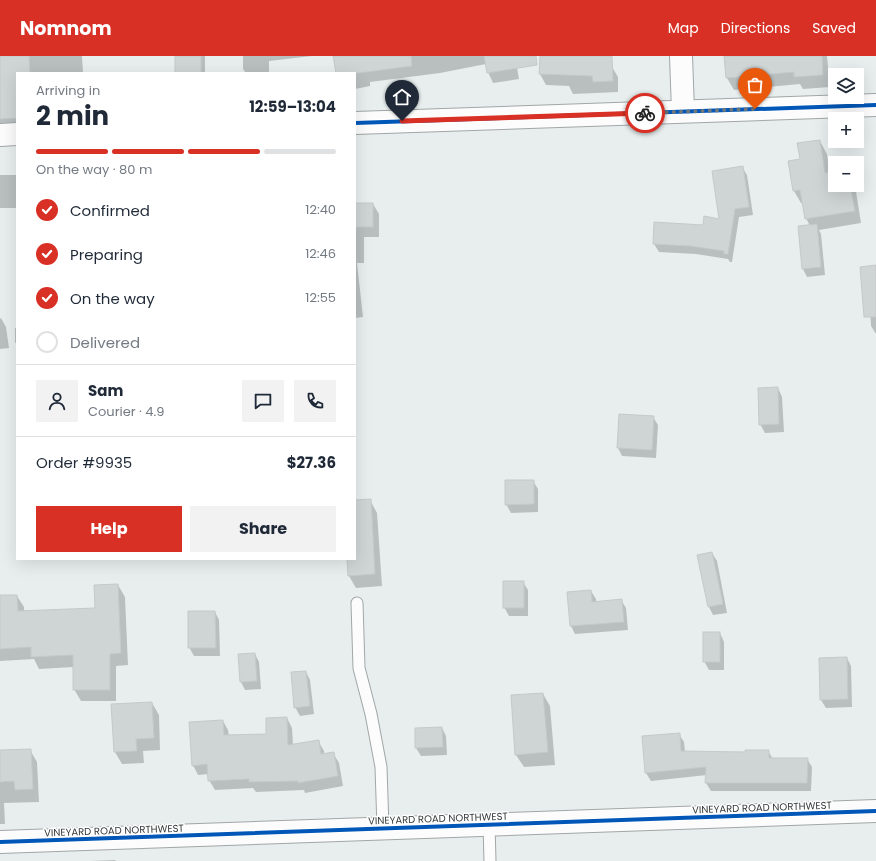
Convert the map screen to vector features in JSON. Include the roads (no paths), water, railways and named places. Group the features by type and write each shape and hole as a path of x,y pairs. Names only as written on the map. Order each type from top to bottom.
{"street":[{"path":"681,56 683,111"},
{"path":"356,123 876,105"},
{"path":"0,135 16,134"},
{"name":"VINEYARD ROAD NORTHWEST","path":"0,842 876,811"}],"lane":[{"path":"357,603 359,668 372,714 381,767 383,828"},
{"path":"489,824 490,861"}]}
